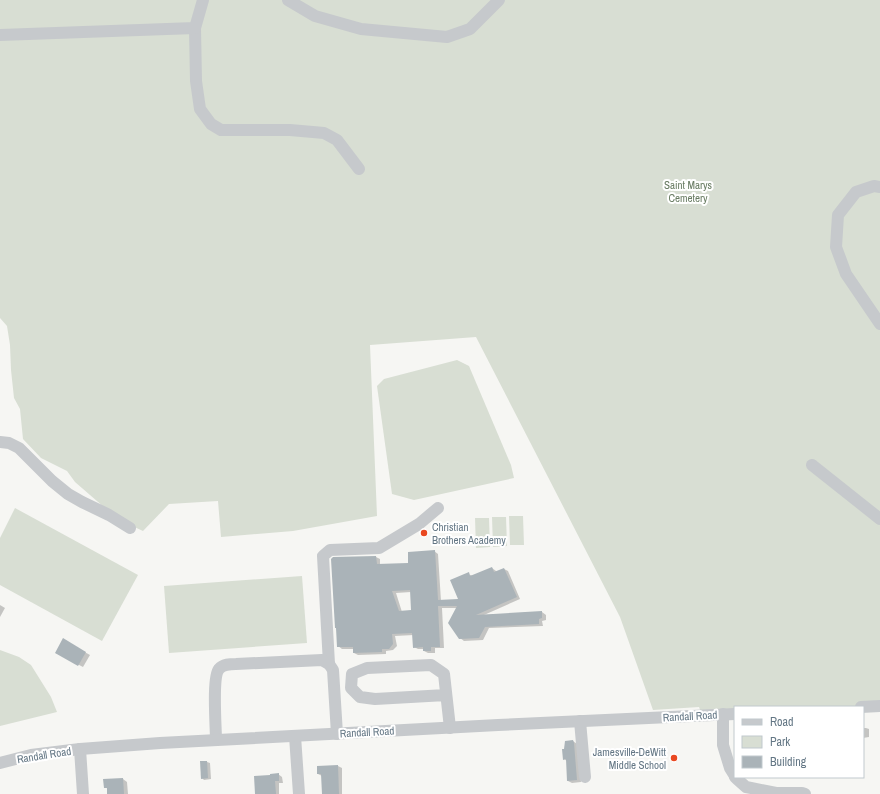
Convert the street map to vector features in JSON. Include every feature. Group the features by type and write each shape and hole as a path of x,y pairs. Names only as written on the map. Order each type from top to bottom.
{"street":[{"path":"203,0 195,28 196,81 200,109 211,124 221,130 290,130 324,133 337,140 359,169"},
{"path":"288,0 315,16 361,29 447,37 470,29 499,0"},
{"path":"0,35 195,28"},
{"path":"880,186 874,186 856,192 838,215 836,248 846,274 880,324"},
{"path":"0,442 19,448 52,481 68,494 109,515 130,528"},
{"path":"812,465 880,518"},
{"path":"329,664 323,556 330,550 379,548 419,524 438,508"},
{"path":"216,740 215,690 216,675 219,669 225,665 322,660 329,664 333,670 337,734"},
{"path":"446,695 375,699 360,697 351,688 352,674 367,668 431,665 444,674 450,728"},
{"path":"864,707 880,706"},
{"path":"729,714 723,745 730,768 734,775"},
{"name":"Randall Road","path":"0,763 31,755 80,749 160,743 729,714"},
{"path":"580,721 585,777"},
{"path":"295,736 299,794"},
{"path":"80,749 83,794"},
{"path":"736,778 744,790 776,793 802,792 805,794"}],"green space":[{"name":"Saint Marys Cemetery","path":"0,0 880,0 880,706 734,706 734,714 702,715 699,707 653,710 620,617 476,337 370,345 377,516 293,531 221,537 218,501 169,504 143,531 128,524 105,508 75,482 67,471 41,458 23,439 20,409 14,398 7,326 0,318"},
{"path":"457,360 469,366 511,465 514,478 414,500 392,494 377,386 384,379"},
{"path":"15,508 138,575 102,641 0,585 0,538"},
{"path":"509,516 523,516 524,545 510,545"},
{"path":"492,517 506,517 507,546 493,547"},
{"path":"475,518 489,518 490,547 476,548"},
{"path":"302,576 307,643 169,653 164,586"},
{"path":"0,650 19,657 31,665 51,697 57,712 0,726"}],"building":[{"path":"435,550 438,600 458,599 450,580 469,572 470,576 492,567 494,572 504,568 517,597 476,615 542,611 542,618 539,619 539,624 485,627 479,638 459,639 448,623 457,606 438,606 440,647 431,647 431,651 423,651 423,647 413,648 412,633 392,634 393,644 389,649 382,649 382,652 353,653 353,647 337,647 331,559 333,557 376,556 377,564 408,563 408,552","holes":["410,590 411,610 399,611 392,591"]},
{"path":"63,638 86,652 78,666 55,653"},
{"path":"573,740 577,780 567,781 566,759 563,760 562,749 564,749 565,741"},
{"path":"200,761 207,761 208,778 201,779"},
{"path":"338,765 339,794 322,794 321,774 317,774 317,766"},
{"path":"279,773 279,781 275,781 276,794 255,794 254,776"},
{"path":"123,778 124,794 107,794 107,788 104,788 103,779"}],"place":[{"name":"Christian Brothers Academy","path":"424,533"},
{"name":"Jamesville-DeWitt Middle School","path":"674,758"}]}
